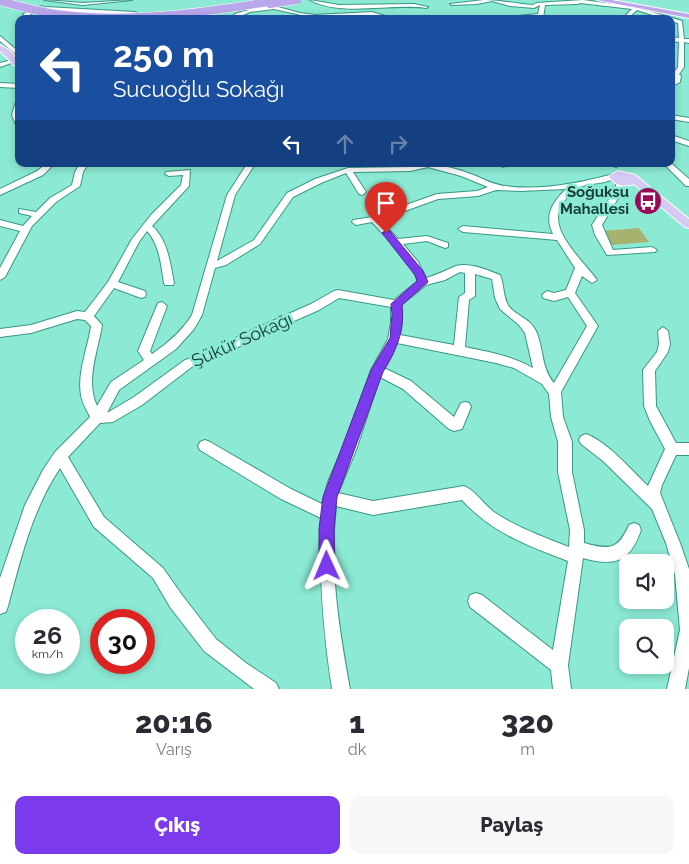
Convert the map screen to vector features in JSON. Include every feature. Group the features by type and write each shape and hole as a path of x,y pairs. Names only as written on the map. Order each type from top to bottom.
{"highway":[{"path":"164,15 281,0"},
{"path":"198,15 296,0"},
{"path":"596,1 618,1 689,15"},
{"path":"618,1 689,15"},
{"path":"0,3 56,14 80,15"},
{"path":"0,3 49,15"}],"main road":[{"path":"0,47 15,57"},
{"path":"619,174 654,197 689,225"}],"street":[{"path":"46,0 83,4 130,0"},
{"path":"312,0 326,4 407,0 426,7"},
{"path":"452,4 492,0 514,6 534,7 536,4 596,1"},
{"path":"571,0 642,5 664,15"},
{"path":"28,15 26,14 56,1"},
{"path":"541,15 543,4"},
{"path":"629,15 642,5"},
{"path":"40,8 55,11 74,9 134,14 244,8 267,10"},
{"path":"237,15 279,9 304,15"},
{"path":"350,15 383,15"},
{"path":"675,20 689,23"},
{"path":"675,83 678,76 676,74 682,67 680,40 682,26 680,22"},
{"path":"0,38 15,57"},
{"path":"675,39 689,41"},
{"path":"0,65 15,58"},
{"path":"0,85 15,86"},
{"path":"675,118 689,120"},
{"path":"675,139 689,144"},
{"path":"0,192 40,173 47,167"},
{"path":"0,277 25,229 52,200 76,186 82,167"},
{"path":"0,606 19,538 35,499 60,456 97,418 106,396 115,386 179,340 192,326 212,266 231,195 249,167"},
{"path":"212,266 223,263 257,242 290,195 333,174 348,170 410,169 416,167"},
{"path":"437,167 464,174 496,187 517,189 574,186 603,180 619,174 619,190 597,225 600,235 610,253 652,250"},
{"path":"671,167 689,184"},
{"path":"348,170 362,192"},
{"path":"88,316 112,284 135,241 185,186 187,172 169,174"},
{"path":"574,186 553,208 552,222 554,230 580,268 592,280"},
{"path":"356,222 374,219 437,197 478,193 496,187"},
{"path":"22,211 37,215"},
{"path":"374,219 420,274 422,282"},
{"path":"0,224 25,229"},
{"path":"147,226 156,232 169,283"},
{"path":"463,229 559,237"},
{"path":"395,243 425,237 436,239 445,245"},
{"path":"570,293 580,268"},
{"path":"341,689 332,634 327,566 330,497 377,370 395,338 398,314 396,304 422,282 442,278 459,269 496,277 501,302 506,310 524,322 531,333 538,369 543,380"},
{"path":"460,350 464,297 470,296 470,270"},
{"path":"112,284 141,294"},
{"path":"547,296 554,297 570,293"},
{"path":"562,689 559,665 576,553 577,530 565,472 565,442 557,416 555,392 597,321 570,293"},
{"name":"Şükür Sokağı","path":"97,418 109,418 138,401 189,363 212,356 247,337 315,307 338,294 396,304"},
{"path":"150,360 144,351 162,306"},
{"path":"0,333 31,329 77,315 88,316 96,325 95,339 87,368 87,397 97,418"},
{"path":"664,331 666,344 664,353 649,370 650,406 654,417 682,451 655,484 653,492 656,504 673,543 683,576 686,595 688,630 676,689"},
{"path":"395,338 460,350 511,363 543,380 555,392"},
{"path":"377,370 407,385 454,425 457,425 465,407"},
{"path":"586,440 608,457 656,504"},
{"path":"205,446 286,494 328,514"},
{"path":"60,456 99,522 158,573 176,601 210,644 240,669 270,689"},
{"path":"330,497 351,504 373,508 464,493 480,510 492,519 538,542 576,553 611,555 624,550 631,542 634,530"},
{"path":"476,601 559,665"}],"green space":[{"path":"639,228 649,242 611,245 601,231"}],"place":[{"name":"Soğuksu Mahallesi","path":"648,201"}],"route":[{"path":"327,566 326,529 330,497 335,482 349,450 377,370 395,338 398,314 396,304 422,282 420,274 386,233"}]}
